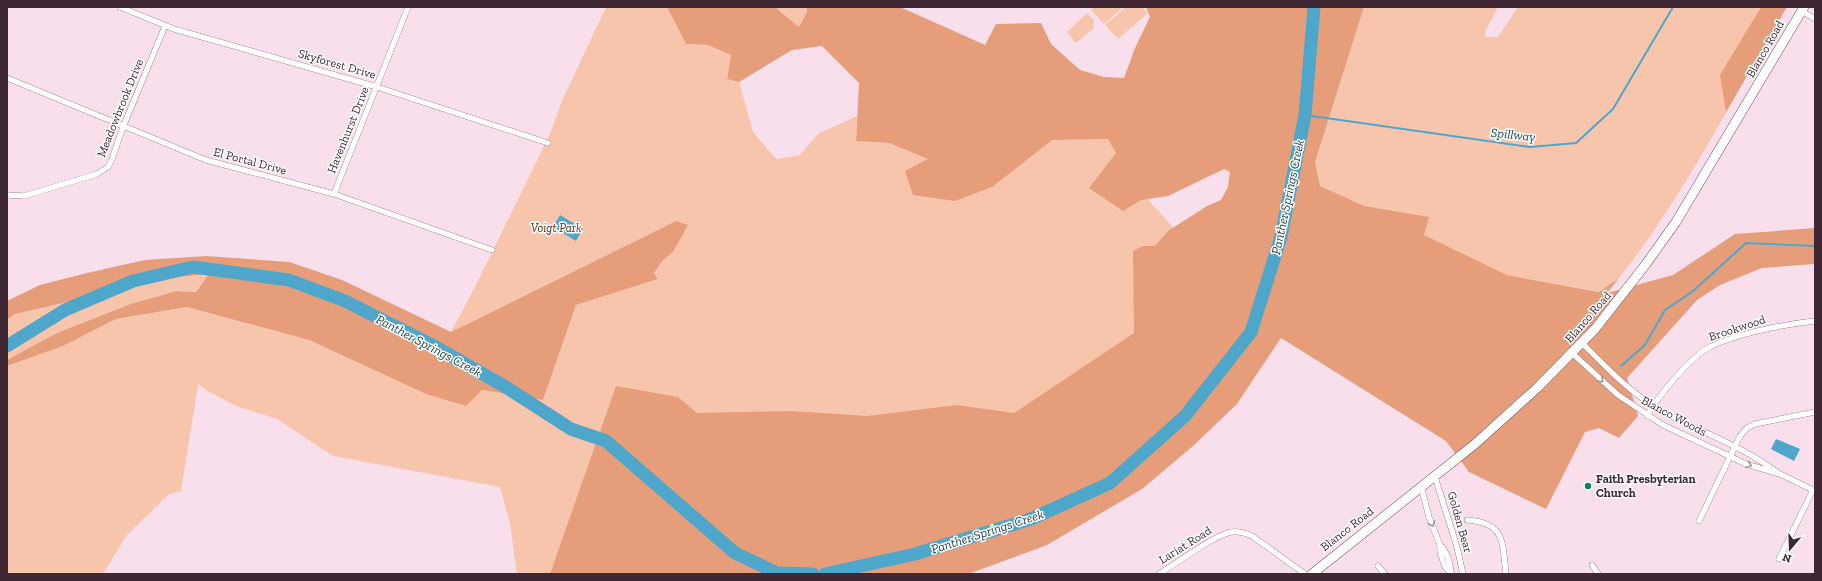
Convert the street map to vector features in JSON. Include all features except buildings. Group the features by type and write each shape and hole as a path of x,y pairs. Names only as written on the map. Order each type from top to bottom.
{"main road":[{"name":"Blanco Road","path":"1312,574 1421,486 1435,477 1511,413 1582,343 1623,294 1676,222 1803,9"}],"street":[{"name":"Skyforest Drive","path":"120,7 165,26 377,87 548,143"},
{"name":"Havenhurst Drive","path":"334,194 408,7"},
{"path":"1803,9 1815,19"},
{"name":"Meadowbrook Drive","path":"7,195 24,196 97,174 108,167 165,26"},
{"name":"El Portal Drive","path":"7,78 206,160 334,194 492,250"},
{"name":"Brookwood","path":"1647,416 1653,405 1697,356 1718,343 1794,323 1815,322"},
{"name":"Blanco Woods","path":"1582,343 1640,397 1663,412 1764,462 1780,474"},
{"name":"Blanco Woods","path":"1572,353 1618,395 1647,416 1730,457 1746,464 1780,474 1814,490"},
{"path":"1699,521 1740,436 1747,428 1755,424 1815,412"},
{"name":"Golden Bear","path":"1435,477 1457,546 1463,574"},
{"path":"1421,486 1429,517 1440,545 1440,552 1445,567 1452,573"},
{"path":"1779,559 1814,490"},
{"path":"1468,520 1489,524 1499,532 1502,542 1506,574"},
{"name":"Lariat Road","path":"1159,574 1220,536 1232,532 1243,532 1252,536 1305,574"},
{"path":"1592,565 1598,574"},
{"path":"1378,566 1385,574"}],"green space":[{"name":"Voigt Park","path":"606,7 667,7 686,44 708,45 731,55 727,79 739,82 753,132 776,159 800,155 818,134 857,116 856,141 889,143 928,159 1052,140 1108,139 1140,191 1171,225 1206,284 1094,403 556,557 550,574 517,574 510,523 500,487 333,456 277,419 236,406 198,384 181,491 169,494 126,536 103,574 7,574 7,366 63,346 116,319 187,307 309,340 426,394 482,390 543,400 576,305 658,279 654,273 663,260 673,252 688,225 676,221 451,332 475,287 550,134 562,101"},
{"path":"779,7 807,7 807,12 799,27 777,9"},
{"path":"1094,7 1123,7 1104,24 1091,10"},
{"path":"1126,7 1142,7 1148,13 1118,39 1105,25"},
{"path":"1364,7 1498,7 1485,32 1485,37 1498,37 1518,7 1761,7 1753,20 1773,30 1675,199 1631,263 1607,293 1507,275 1320,186 1315,162"},
{"path":"1087,13 1094,20 1093,29 1076,43 1067,32"},
{"path":"210,274 196,292 177,291 7,360 7,320 15,314 178,277"}],"shaded area":[{"path":"667,7 779,7 777,9 799,27 807,12 807,7 900,7 985,45 996,24 1041,23 1051,44 1080,70 1104,77 1124,78 1135,48 1150,17 1146,7 1364,7 1315,162 1320,186 1364,206 1429,217 1424,235 1507,275 1599,292 1618,279 1607,293 1673,275 1735,234 1815,228 1815,264 1762,268 1720,285 1697,300 1627,378 1638,416 1619,438 1599,428 1585,432 1546,509 1469,472 1446,441 1281,338 1237,404 1193,446 1142,489 1047,545 968,574 550,574 616,386 678,397 697,413 792,411 867,416 957,405 1014,413 1134,333 1133,251 1143,246 1155,246 1168,231 1207,206 1221,200 1228,187 1230,172 1224,169 1168,196 1141,200 1123,211 1089,188 1116,153 1108,139 1052,140 992,187 955,201 913,195 905,171 928,159 889,143 856,141 859,83 822,46 792,50 739,82 727,79 731,55 708,45 686,44"},
{"path":"1761,7 1787,7 1726,112 1720,75"},
{"path":"676,221 688,225 673,252 663,260 654,273 658,279 576,305 543,400 482,390 466,406 426,394 309,340 187,307 116,319 63,346 7,366 7,360 57,333 131,304 177,291 196,292 209,274 178,277 15,314 7,320 7,301 40,285 145,260 206,256 289,262 342,280 451,332"}],"water":[{"path":"560,215 583,229 576,241 553,227"},
{"path":"1776,439 1800,449 1794,461 1771,449"}],"waterway":[{"name":"Panther Springs Creek","path":"825,574 915,554 1031,519 1110,483 1185,416 1251,332 1281,237 1305,115 1314,7"},
{"name":"Spillway","path":"1305,115 1530,147 1576,143 1613,109 1673,7"},
{"path":"1621,366 1645,345 1665,310 1692,292 1746,243 1815,246"},
{"name":"Panther Springs Creek","path":"7,346 65,310 133,281 193,267 289,280 345,301 432,345 504,386 571,429 606,441 735,553 777,573 813,574"}],"place":[{"name":"Faith Presbyterian Church","path":"1588,486"}]}
